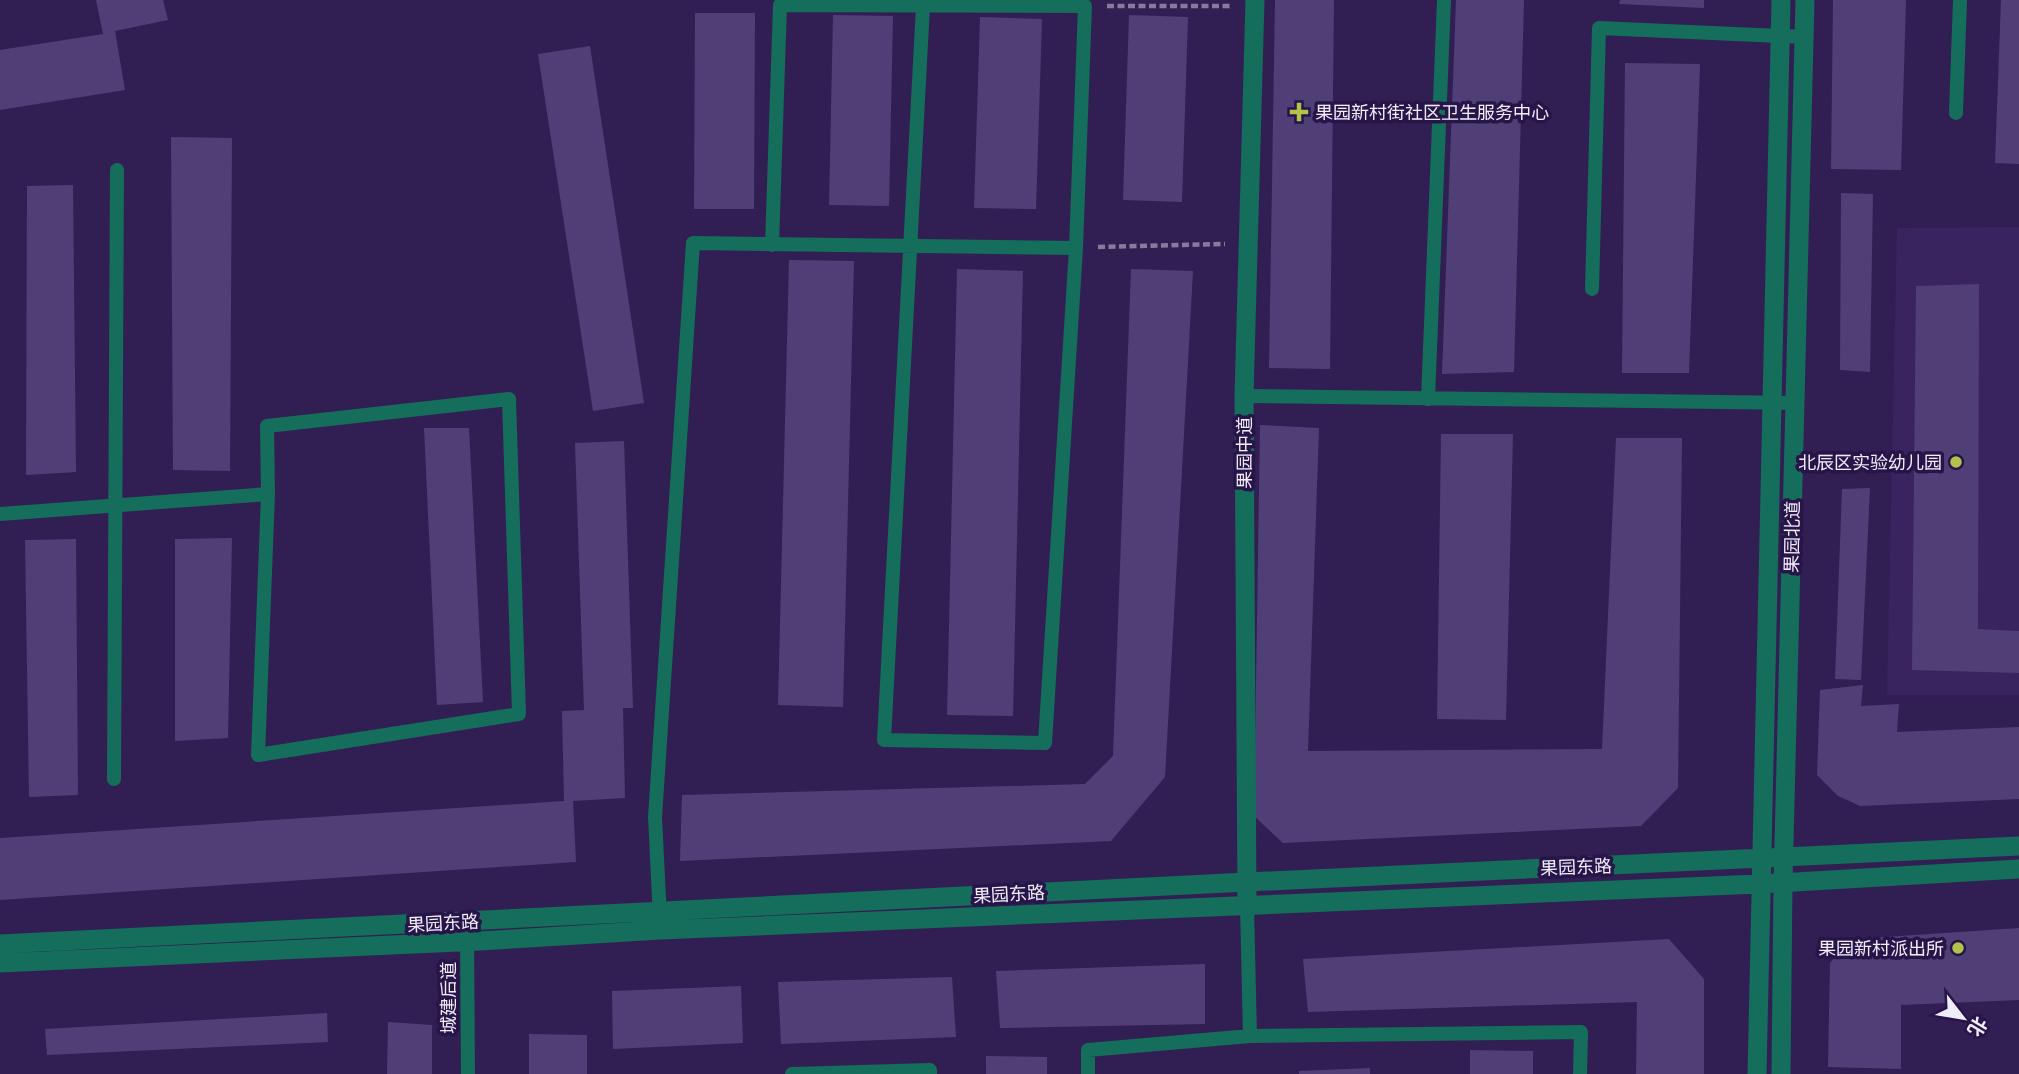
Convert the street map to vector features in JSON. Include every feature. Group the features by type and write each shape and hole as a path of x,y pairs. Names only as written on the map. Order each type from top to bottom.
{"street":[{"name":"果园北道","path":"1757,1074 1759,884 1781,0"},
{"name":"果园北道","path":"1781,1074 1783,883 1805,0"},
{"name":"果园中道","path":"1247,906 1244,396 1255,3"},
{"name":"果园东路","path":"0,963 1247,881 2019,846"},
{"name":"果园东路","path":"660,921 1247,906 1783,883 2019,869"},
{"name":"果园东路","path":"0,944 467,932"}],"lane":[{"path":"1427,399 1444,0"},
{"path":"1956,113 1960,0"},
{"path":"772,245 780,5 1085,5 1076,248 1045,743 884,740 923,6"},
{"path":"1592,289 1599,28 1804,37"},
{"path":"114,779 117,170"},
{"path":"660,921 655,817 694,243 1076,248"},
{"path":"1244,396 1795,403"},
{"path":"509,399 519,714 258,755 268,494 267,426 509,399"},
{"path":"0,513 268,494"},
{"path":"1247,906 1251,1036"},
{"name":"城建后道","path":"467,932 468,1074"},
{"path":"1088,1074 1088,1050 1251,1036 1581,1032 1580,1074"},
{"path":"792,1074 930,1070 930,1074"}],"path":[{"path":"1085,5 1255,3"},
{"path":"1076,248 1247,243"}],"shaded area":[{"name":"北辰区实验幼儿园","path":"2019,227 2019,695 1887,695 1897,228"}],"building":[{"path":"96,0 163,0 168,20 115,31 125,90 0,110 0,50 103,34"},
{"path":"1275,0 1334,0 1330,369 1269,368"},
{"path":"1456,0 1524,0 1514,372 1442,374"},
{"path":"1620,0 1704,0 1704,8 1619,4"},
{"path":"1833,0 1906,0 1901,170 1831,169"},
{"path":"2001,0 2019,0 2019,164 1995,163"},
{"path":"695,13 755,13 754,209 694,209"},
{"path":"833,15 893,16 889,206 829,205"},
{"path":"1129,15 1188,17 1182,202 1123,200"},
{"path":"980,17 1042,19 1036,209 974,208"},
{"path":"590,46 644,403 593,411 538,54"},
{"path":"1625,63 1700,64 1689,373 1622,373"},
{"path":"171,137 232,138 230,471 173,470"},
{"path":"73,185 76,472 26,475 27,186"},
{"path":"1841,193 1873,194 1870,372 1840,370"},
{"path":"789,260 854,261 843,707 778,705"},
{"path":"957,269 1023,271 1013,716 947,715"},
{"path":"1131,269 1193,271 1165,777 1111,841 680,861 682,795 1085,784 1113,756"},
{"path":"1979,284 1978,629 2019,631 2019,673 1912,670 1916,286"},
{"path":"1260,425 1319,428 1308,751 1602,749 1616,438 1682,438 1678,788 1641,826 1283,843 1254,816"},
{"path":"424,428 469,428 483,702 437,705"},
{"path":"1441,434 1513,434 1506,720 1437,719"},
{"path":"624,441 633,708 623,708 625,798 573,801 576,862 0,900 0,838 564,801 562,711 584,710 575,443"},
{"path":"1870,488 1861,680 1835,679 1842,489"},
{"path":"232,538 228,738 175,741 175,539"},
{"path":"76,539 78,795 29,797 25,540"},
{"path":"1863,685 1861,706 1899,704 1897,732 2019,727 2019,799 1860,806 1838,796 1817,775 1820,690"},
{"path":"2019,928 2019,1000 1901,1005 1901,1069 1828,1067 1830,963 1842,949 1870,938"},
{"path":"1669,939 1704,979 1704,1074 1636,1074 1637,1002 1308,1012 1303,959"},
{"path":"1205,964 1205,1024 1000,1028 996,971"},
{"path":"952,977 956,1037 781,1044 778,982"},
{"path":"741,986 743,1043 613,1049 612,991"},
{"path":"327,1013 328,1042 47,1055 45,1029"},
{"path":"388,1022 432,1025 432,1074 387,1074"},
{"path":"529,1034 587,1035 587,1074 529,1074"},
{"path":"1470,1050 1533,1051 1533,1074 1470,1074"},
{"path":"986,1056 1047,1057 1047,1074 986,1074"},
{"path":"1370,1068 1370,1074 1299,1074 1299,1071"}],"place":[{"name":"果园新村街社区卫生服务中心","path":"1299,112"},
{"name":"北辰区实验幼儿园","path":"1956,462"},
{"name":"果园新村派出所","path":"1958,948"}]}
